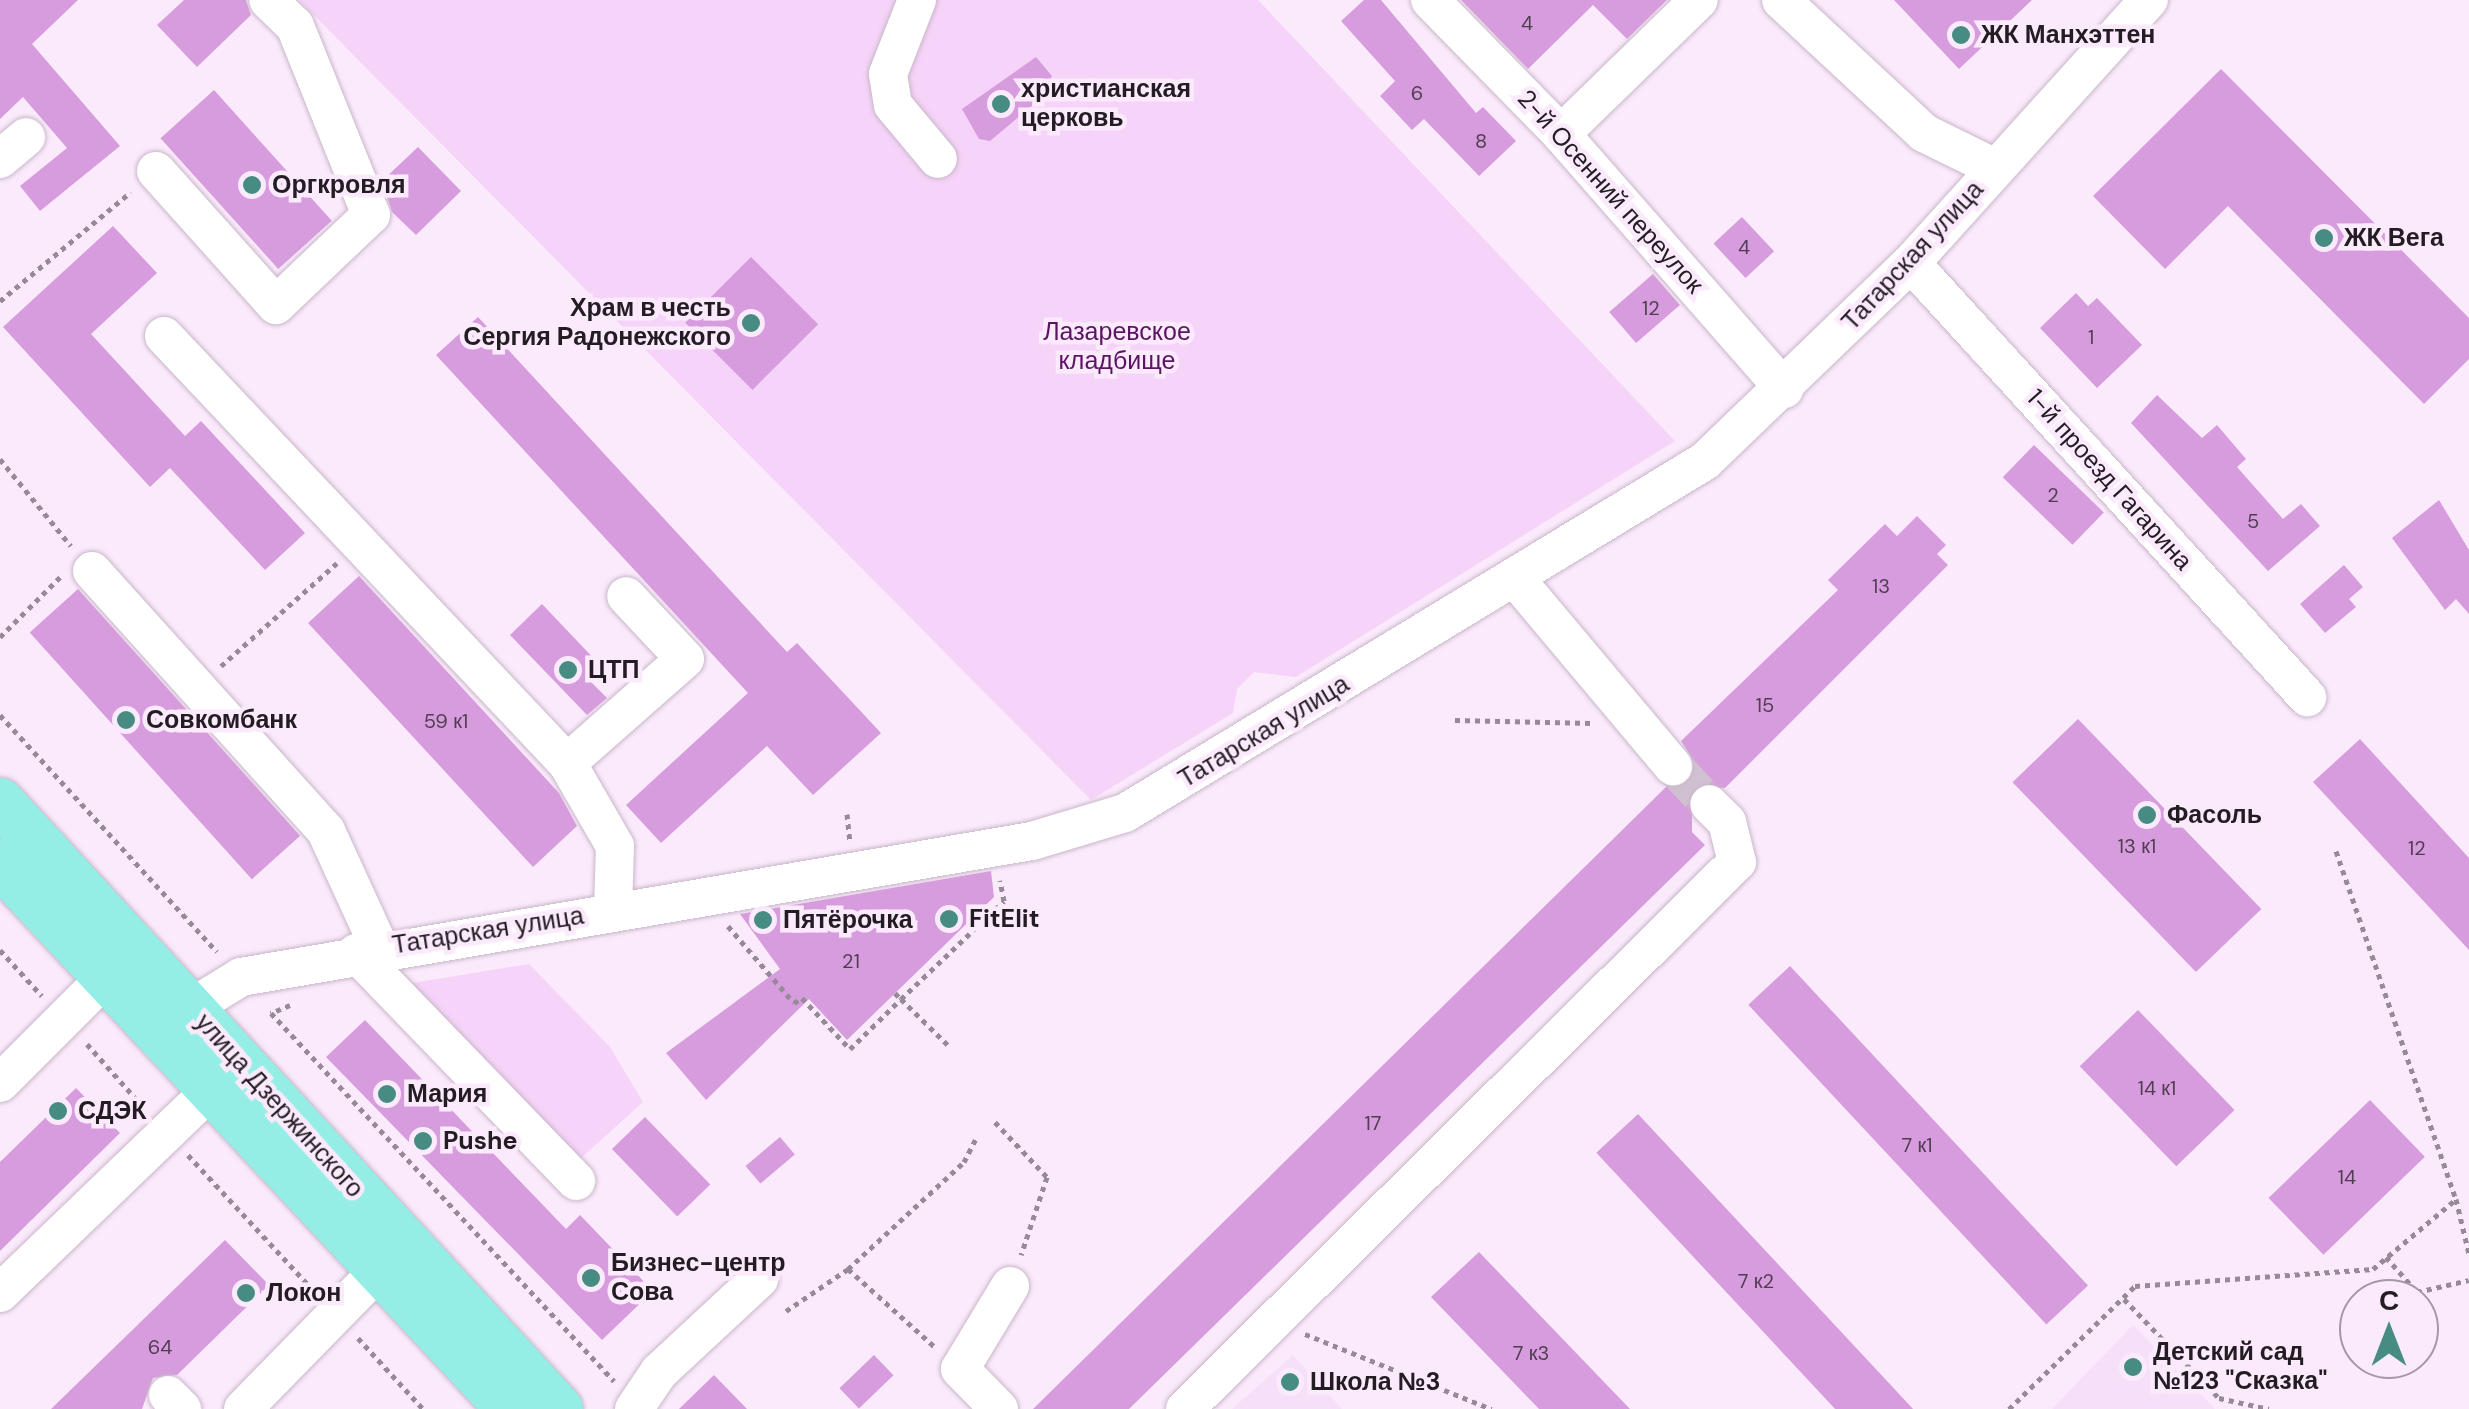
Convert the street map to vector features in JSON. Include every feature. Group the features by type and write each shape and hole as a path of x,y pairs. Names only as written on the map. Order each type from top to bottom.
{"main road":[{"name":"улица Дзержинского","path":"0,802 174,1018 559,1409"},
{"name":"улица Дзержинского","path":"0,863 108,975 174,1018 215,1086 510,1409"}],"street":[{"path":"156,170 276,306 371,215 295,26 268,0"},
{"path":"917,0 888,74 893,104 938,158"},
{"name":"2-й Осенний переулок","path":"1430,0 1561,134 1784,389"},
{"path":"1561,134 1699,0"},
{"path":"1781,0 1924,132 1995,168"},
{"name":"Татарская улица","path":"174,1018 240,977 368,951 1032,841 1125,813 1705,461 1911,264 2149,0"},
{"name":"1-й проезд Гагарина","path":"1911,264 2307,697"},
{"path":"164,336 567,764 615,846 613,910"},
{"path":"86,564 326,831 368,951 576,1181"},
{"path":"1516,578 1672,766"},
{"path":"567,764 685,658 626,596"},
{"path":"1185,1409 1737,862 1727,822 1709,804"},
{"path":"0,1083 108,975"},
{"path":"0,1292 215,1086"},
{"path":"243,1409 382,1267"},
{"path":"636,1408 659,1372 759,1280"},
{"path":"1000,1409 960,1369 1010,1286"}],"path":[{"path":"0,302 156,170"},
{"path":"0,459 86,564 0,637"},
{"path":"197,688 360,543"},
{"path":"0,715 216,952 236,949"},
{"path":"1456,720 1638,724"},
{"path":"847,814 851,849"},
{"path":"833,852 870,846"},
{"path":"2336,851 2456,1198 2469,1254"},
{"path":"719,916 794,1003 802,998 850,1049 1004,901 998,867"},
{"path":"0,950 423,1409"},
{"path":"895,993 948,1045"},
{"path":"271,1013 636,1408"},
{"path":"995,1122 1047,1177 1010,1286"},
{"path":"786,1312 848,1269 964,1162 978,1136"},
{"path":"2009,1409 2135,1286 2292,1282 2372,1269 2456,1198"},
{"path":"2386,1257 2416,1292 2469,1280"},
{"path":"848,1269 960,1369"},
{"path":"2124,1300 2219,1398 2269,1409"},
{"path":"1274,1322 1492,1409"}],"shaded area":[{"name":"Детский сад №123 \"Сказка\"","path":"2133,1325 2215,1409 2052,1409"},
{"name":"Школа №3","path":"1293,1355 1342,1409 1232,1409"}],"green space":[{"name":"Лазаревское кладбище","path":"299,0 1258,0 1675,441 1296,677 1254,672 1237,689 1233,713 1091,800"},
{"path":"529,964 610,1047 643,1102 580,1159 401,985"}],"building":[{"path":"0,0 78,0 32,44 120,146 40,211 20,186 67,148 23,97 0,119"},
{"path":"184,0 246,0 251,15 197,67 157,25"},
{"path":"1364,0 1381,0 1476,113 1483,107 1516,141 1479,176 1424,119 1412,130 1380,96 1395,81 1341,21"},
{"path":"1461,0 1667,0 1627,39 1593,5 1528,69"},
{"name":"ЖК Манхэттен","path":"1894,0 2032,0 1959,69"},
{"name":"христианская церковь","path":"1036,57 1052,76 1040,99 990,141 979,139 962,109"},
{"name":"ЖК Вега","path":"2221,69 2469,318 2469,359 2424,404 2228,206 2165,269 2093,196"},
{"name":"Оргкровля","path":"214,90 332,221 278,269 160,138"},
{"path":"418,147 461,191 416,235 392,212 382,181"},
{"path":"1742,217 1774,251 1746,278 1713,244"},
{"path":"113,226 157,273 91,334 185,436 201,421 305,533 265,570 170,468 150,487 3,327"},
{"name":"Храм в честь Сергия Радонежского","path":"751,257 818,324 752,390 685,323"},
{"path":"1653,274 1680,305 1636,343 1609,312"},
{"path":"2076,293 2088,306 2097,298 2142,345 2097,388 2040,328"},
{"path":"478,317 787,652 797,643 881,733 813,795 767,746 661,843 626,805 748,693 436,355"},
{"path":"2157,395 2202,438 2217,425 2246,459 2237,467 2283,519 2301,504 2320,526 2268,571 2131,423"},
{"path":"2034,445 2104,512 2073,545 2003,477"},
{"path":"2439,500 2469,550 2469,614 2456,599 2445,610 2392,538"},
{"path":"1917,516 1946,545 1937,554 1948,565 1725,788 1692,789 1692,832 1705,845 1129,1409 1033,1409 1666,787 1688,782 1695,763 1681,741 1838,590 1828,580 1885,524 1897,536"},
{"path":"2344,565 2363,587 2349,599 2356,607 2325,633 2300,604"},
{"path":"359,576 559,793 577,826 533,867 308,623"},
{"path":"78,589 300,836 252,879 30,632"},
{"name":"ЦТП","path":"542,604 599,664 586,677 607,698 587,715 510,635"},
{"path":"2078,719 2261,909 2196,972 2013,782"},
{"path":"2360,739 2469,858 2469,950 2313,782"},
{"path":"991,871 994,897 847,1040 809,999 706,1100 666,1053 780,969 740,914"},
{"path":"1790,966 2088,1286 2046,1324 1748,1005"},
{"path":"2138,1010 2235,1110 2176,1166 2080,1066"},
{"path":"365,1020 566,1229 580,1215 653,1291 602,1340 326,1057"},
{"path":"76,1088 120,1133 0,1251 0,1162"},
{"path":"2370,1100 2425,1157 2323,1255 2269,1198"},
{"path":"1638,1114 1913,1409 1835,1409 1596,1153"},
{"path":"645,1117 710,1185 677,1217 612,1149"},
{"path":"780,1137 795,1155 760,1184 746,1166"},
{"path":"225,1240 269,1285 177,1375 153,1378 142,1409 51,1409"},
{"path":"1479,1252 1630,1409 1539,1409 1431,1297"},
{"path":"874,1355 893,1375 859,1408 839,1388"},
{"path":"714,1375 747,1409 679,1409"}],"tunnel":[{"path":"1673,766 1709,804"}],"place":[{"name":"ЖК Манхэттен","path":"1961,35"},
{"name":"христианская церковь","path":"1001,104"},
{"name":"Оргкровля","path":"252,185"},
{"name":"ЖК Вега","path":"2324,238"},
{"name":"Храм в честь Сергия Радонежского","path":"751,323"},
{"name":"ЦТП","path":"568,670"},
{"name":"Совкомбанк","path":"126,720"},
{"name":"Фасоль","path":"2147,815"},
{"name":"FitElit","path":"949,919"},
{"name":"Пятёрочка","path":"763,920"},
{"name":"Мария","path":"387,1094"},
{"name":"СДЭК","path":"58,1111"},
{"name":"Pushe","path":"423,1141"},
{"name":"Бизнес-центр Сова","path":"591,1278"},
{"name":"Локон","path":"246,1293"},
{"name":"Детский сад №123 \"Сказка\"","path":"2133,1367"},
{"name":"Школа №3","path":"1290,1382"}]}
